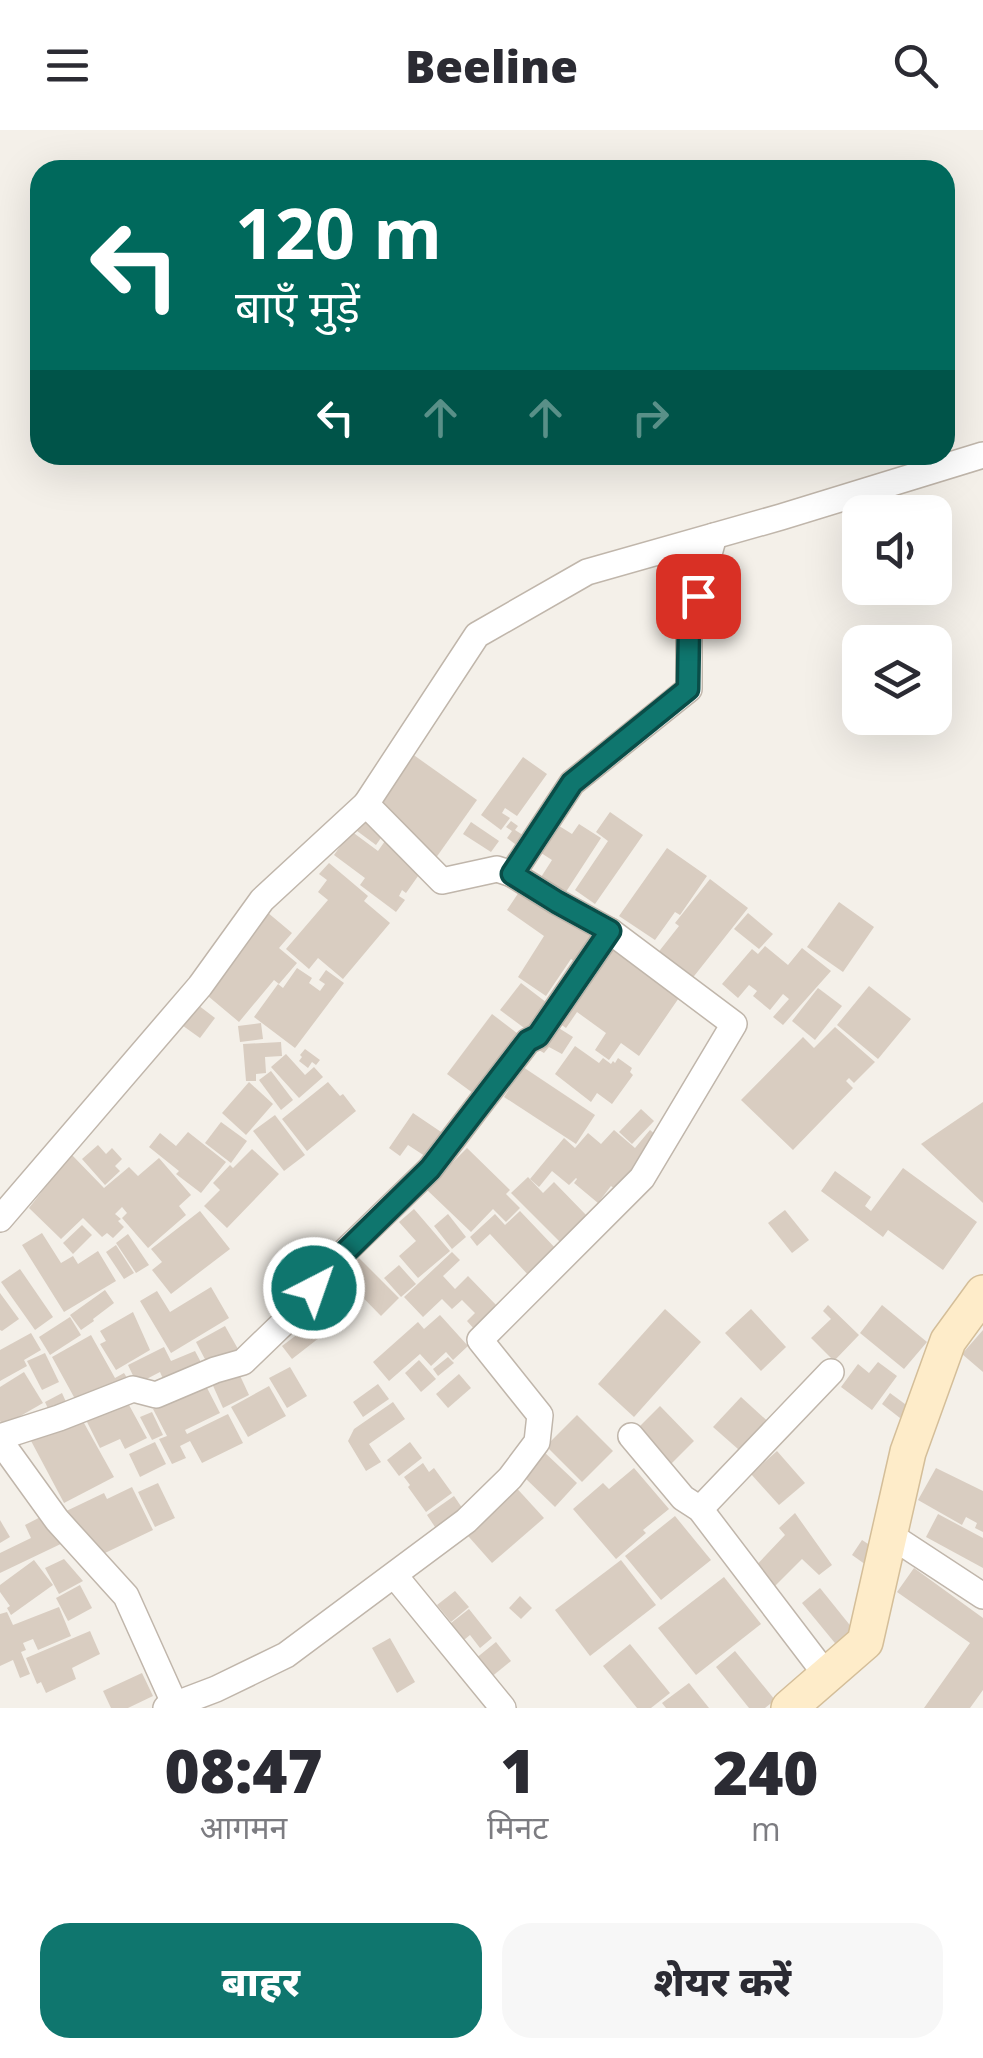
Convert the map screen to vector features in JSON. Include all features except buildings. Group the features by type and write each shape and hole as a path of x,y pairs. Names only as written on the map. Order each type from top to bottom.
{"street":[{"path":"955,463 983,455"},
{"path":"0,1219 200,986 262,900 366,804 477,635 588,572 950,465"},
{"path":"512,874 572,783 688,689 689,626 714,536"},
{"path":"366,804 442,881 496,869 512,874 610,931 734,1024 642,1178 480,1340 540,1415 537,1442 510,1478 466,1521 286,1655 173,1707 126,1596 57,1520 0,1439 133,1389 156,1395 243,1362 299,1308 330,1267 430,1169 528,1041 538,1036 610,931"},
{"path":"789,1708 865,1642 908,1452 948,1341 983,1293"},
{"path":"700,1509 831,1372"},
{"path":"631,1436 684,1498 700,1509 827,1676"},
{"path":"890,1534 983,1596"},
{"path":"395,1576 503,1708"}],"route":[{"path":"314,1288 330,1267 430,1169 528,1041 538,1036 610,931 512,874 572,783 688,689 689,626 698,596"}]}
